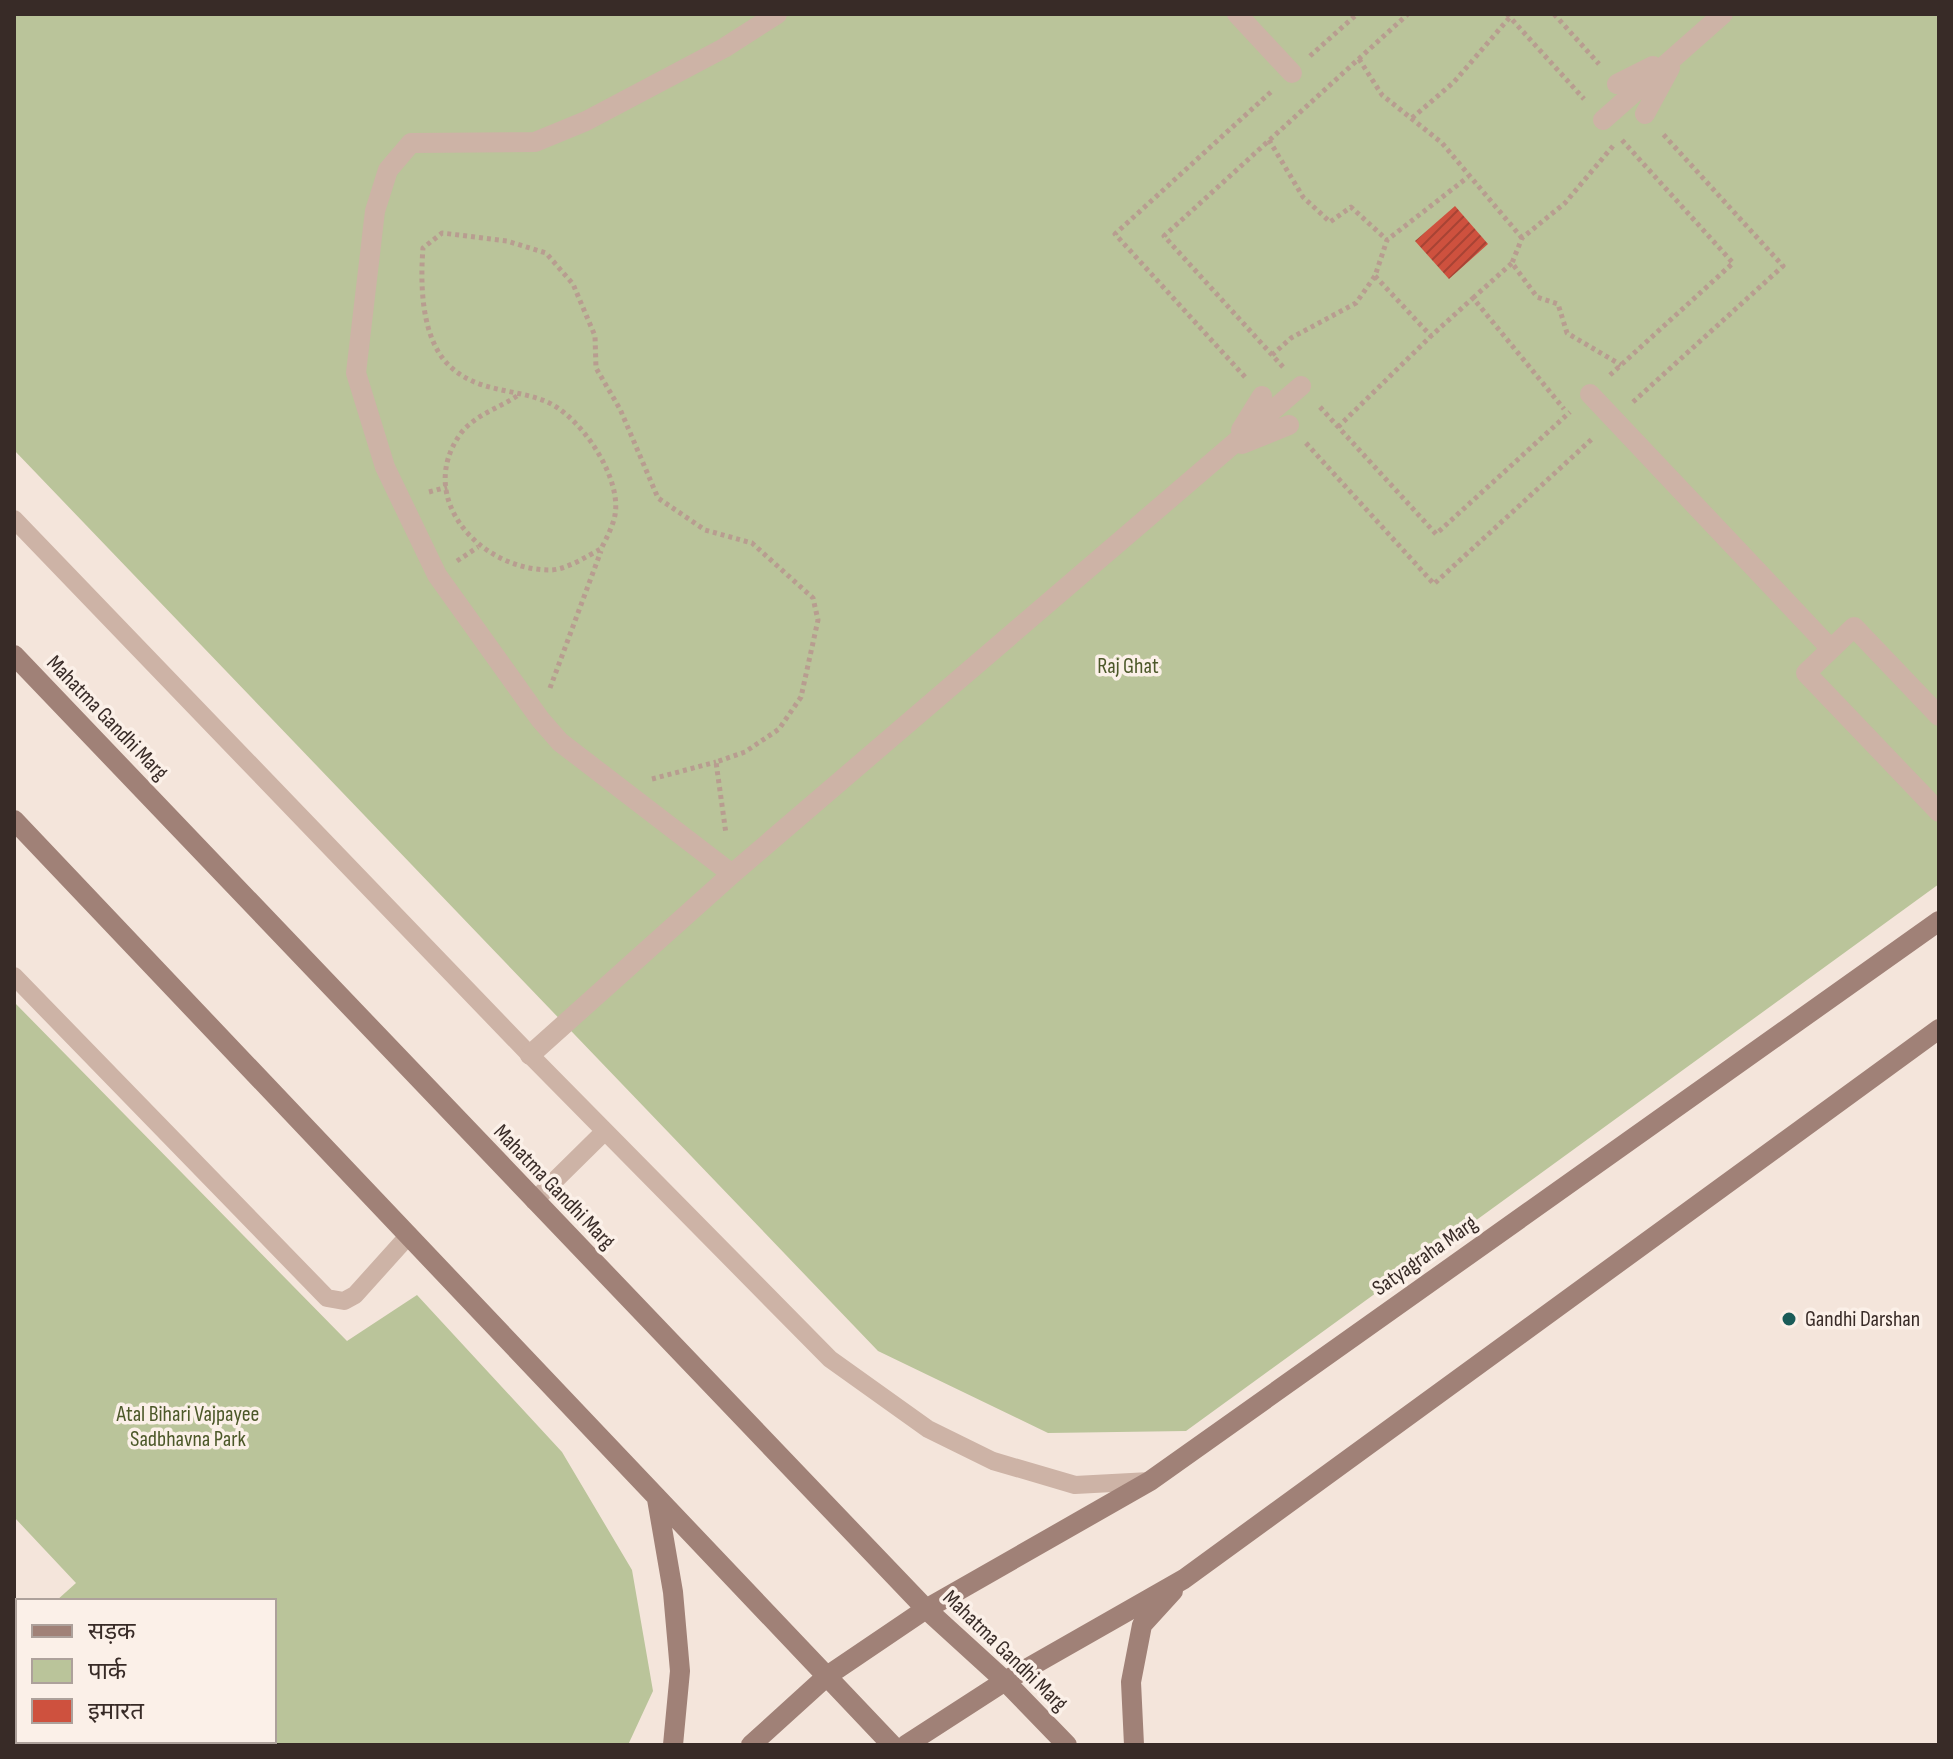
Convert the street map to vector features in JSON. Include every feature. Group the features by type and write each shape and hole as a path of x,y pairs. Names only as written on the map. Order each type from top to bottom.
{"main road":[{"name":"Mahatma Gandhi Marg","path":"14,655 926,1609 1005,1681 1067,1745"},
{"path":"14,820 892,1745"},
{"name":"Satyagraha Marg","path":"751,1745 827,1676 926,1609 1150,1481 1939,921"},
{"path":"906,1745 1005,1681 1184,1579 1939,1029"},
{"path":"657,1499 673,1592 680,1671 673,1745"},
{"path":"1134,1745 1131,1682 1142,1625 1184,1579"}],"street":[{"path":"732,874 560,742 540,719 437,575 385,467 356,373 375,211 388,170 411,143 535,142 574,127 724,48 777,14"},
{"path":"1237,14 1292,73"},
{"path":"1603,120 1723,14"},
{"path":"1617,84 1677,54"},
{"path":"1645,114 1677,54"},
{"path":"530,1055 732,874 1301,386"},
{"path":"1590,394 1831,649"},
{"path":"1227,450 1262,396"},
{"path":"1227,450 1289,425"},
{"path":"1939,716 1854,627 1806,673 1939,812"}],"lane":[{"path":"14,519 530,1055 830,1359 928,1429 993,1461 1075,1485 1150,1481"},
{"path":"14,976 327,1298 344,1301 355,1295 409,1235"},
{"path":"534,1201 605,1131"}],"path":[{"path":"1262,396 1115,234 1357,14"},
{"path":"1408,14 1164,236 1436,534 1733,263 1508,15 1454,82 1412,118"},
{"path":"1554,14 1617,84"},
{"path":"1359,59 1382,95 1442,143 1522,238"},
{"path":"1338,427 1431,336 1512,263 1522,238 1565,203 1619,137"},
{"path":"1269,140 1303,197 1330,222 1351,207 1387,240"},
{"path":"1272,355 1291,338 1356,303 1375,276 1387,240 1468,177"},
{"path":"540,719 616,514 598,448 566,411 543,400 493,390 452,369 426,327 420,281 423,248 442,233 507,241 546,253 573,284 595,336 596,368 620,409 658,498 705,530 752,543 813,598 818,620 801,697 779,729 745,752 620,788"},
{"path":"1512,263 1537,297 1558,304 1567,333 1621,365"},
{"path":"1375,276 1431,336"},
{"path":"1473,298 1568,414"},
{"path":"517,396 481,415 461,433 443,471 452,511 478,547 510,565 553,571 601,549"},
{"path":"716,762 732,874"}],"green space":[{"name":"Raj Ghat","path":"14,14 1939,14 1939,884 1186,1431 1048,1433 878,1351 14,450"},
{"name":"Atal Bihari Vajpayee Sadbhavna Park","path":"14,1002 347,1341 417,1295 562,1452 632,1570 653,1691 628,1745 224,1743 276,1743 276,1599 58,1599 76,1583 14,1517"},
{"path":"16,1637 16,1709 14,1709"},
{"path":"16,1709 16,1743 236,1745 14,1745"}],"building":[{"path":"1455,206 1488,244 1449,279 1415,241"}],"place":[{"name":"Gandhi Darshan","path":"1789,1319"}]}
